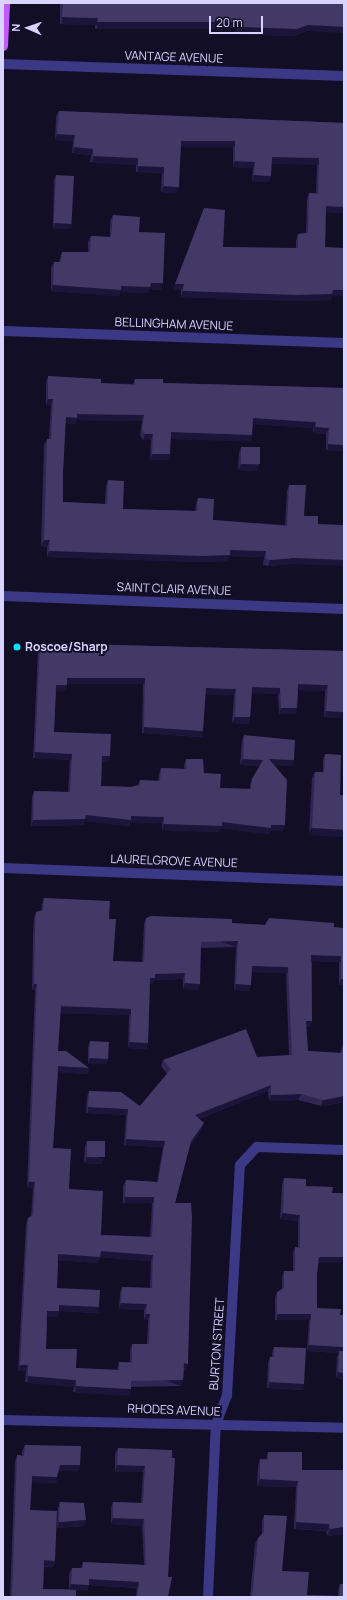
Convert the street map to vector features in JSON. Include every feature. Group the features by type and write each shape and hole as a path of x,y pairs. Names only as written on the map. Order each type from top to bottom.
{"main road":[{"path":"3,46 5,3"}],"street":[{"name":"VANTAGE AVENUE","path":"3,64 344,76"},
{"name":"BELLINGHAM AVENUE","path":"3,332 344,343"},
{"name":"SAINT CLAIR AVENUE","path":"3,596 344,609"},
{"name":"LAURELGROVE AVENUE","path":"3,868 344,882"},
{"name":"BURTON STREET","path":"208,1597 216,1424 227,1396 240,1165 257,1147 344,1150"},
{"name":"RHODES AVENUE","path":"3,1420 344,1428"}],"building":[{"path":"63,3 344,3 344,27 308,25 297,29 239,27 239,22 97,22 98,18 62,17"},
{"path":"59,111 344,123 344,207 326,206 325,247 344,248 344,290 333,290 332,294 297,295 183,291 184,284 175,284 204,208 225,210 223,247 298,248 298,234 308,233 309,193 318,194 319,158 272,157 271,176 254,175 255,162 235,161 235,141 181,141 179,187 164,186 164,167 138,166 138,158 93,156 93,149 74,147 75,135 57,134"},
{"path":"56,175 74,176 71,224 53,223"},
{"path":"113,215 140,217 139,232 165,233 163,283 151,283 150,287 121,286 121,290 53,285 54,262 61,262 62,252 90,252 91,236 111,237"},
{"path":"48,376 101,379 101,383 135,385 135,379 163,379 163,383 344,388 344,445 328,444 329,428 315,427 316,422 253,418 252,435 171,432 170,454 152,454 153,434 145,434 142,429 144,415 77,414 77,418 66,417 63,502 107,504 108,480 124,481 123,509 197,511 198,498 214,499 213,520 287,526 289,485 306,485 304,516 318,516 318,524 344,525 344,560 294,558 270,560 266,559 266,551 230,550 230,555 203,556 49,551 50,540 44,540 47,439 51,439 53,399 48,399"},
{"path":"241,447 260,447 260,464 241,464"},
{"path":"40,643 344,651 343,712 326,711 328,685 298,684 297,708 281,708 280,688 252,687 250,717 235,717 236,689 206,688 203,731 144,727 145,678 67,678 67,685 56,685 54,732 111,734 110,756 102,756 101,786 131,787 140,785 140,780 160,781 161,768 186,769 186,759 203,759 204,773 221,774 220,788 251,789 252,779 263,760 243,759 244,735 295,740 294,760 269,759 287,780 285,825 271,825 271,828 222,822 222,826 164,824 164,817 131,816 131,820 86,815 85,819 33,820 34,791 70,792 72,754 35,752"},
{"path":"325,754 341,755 340,795 344,795 344,830 312,828 315,772 324,772"},
{"path":"44,898 110,901 109,919 116,919 113,961 144,962 146,918 151,916 232,919 232,923 265,925 269,918 334,923 334,927 344,928 344,979 341,979 341,956 311,955 312,1021 306,1021 308,1051 342,1053 344,1045 344,1096 323,1100 301,1094 271,1095 271,1085 195,1115 204,1123 191,1141 175,1203 191,1203 192,1217 188,1364 184,1363 183,1380 131,1381 131,1389 76,1386 76,1380 28,1376 28,1365 20,1365 28,1218 33,1215 35,1182 29,1182 37,984 34,984 35,928 36,912 43,910","holes":["238,941 236,984 251,985 252,966 288,967 292,1055 257,1057 246,1029 163,1060 171,1069 140,1106 121,1092 89,1091 88,1107 128,1109 126,1139 165,1141 158,1182 126,1180 125,1197 154,1197 152,1237 101,1235 103,1191 69,1189 71,1149 53,1148 58,1066 89,1068 66,1051 58,1051 61,1006 131,1009 130,1042 148,1043 150,978 155,978 155,974 185,973 185,983 200,984 201,942","101,1251 153,1255 152,1288 122,1287 121,1303 147,1304 146,1314 150,1314 149,1344 132,1344 132,1363 119,1362 119,1370 76,1368 77,1349 46,1349 47,1311 59,1311 59,1305 99,1307 100,1290 57,1288 58,1254 100,1257"]},
{"path":"90,1041 109,1042 108,1059 89,1058"},
{"path":"87,1141 105,1141 105,1157 87,1157"},
{"path":"284,1178 306,1179 306,1186 333,1187 332,1193 344,1193 343,1257 319,1257 317,1274 317,1308 341,1309 340,1315 344,1315 344,1347 309,1345 311,1314 277,1314 277,1292 284,1288 284,1271 295,1271 295,1247 300,1248 300,1215 283,1213"},
{"path":"274,1347 306,1348 304,1384 269,1382 270,1357 274,1357"},
{"path":"339,1351 344,1351 344,1373 338,1372"},
{"path":"25,1445 81,1446 80,1465 60,1465 57,1477 32,1476 30,1510 57,1511 55,1561 44,1560 43,1589 76,1590 76,1597 12,1597 17,1455 24,1456"},
{"path":"118,1448 172,1450 172,1458 175,1458 168,1577 172,1577 168,1597 137,1597 139,1582 89,1579 89,1585 71,1584 72,1568 83,1568 83,1562 146,1565 144,1519 113,1518 113,1502 143,1503 145,1466 117,1465"},
{"path":"268,1452 302,1452 302,1470 344,1470 344,1527 330,1529 329,1524 296,1522 298,1481 260,1479 260,1459 268,1460"},
{"path":"60,1502 84,1503 86,1520 59,1522"},
{"path":"264,1515 287,1516 282,1571 309,1572 307,1595 340,1596 340,1584 344,1584 344,1597 252,1597 258,1538 264,1532"}],"place":[{"name":"Roscoe/Sharp","path":"17,647"}]}
